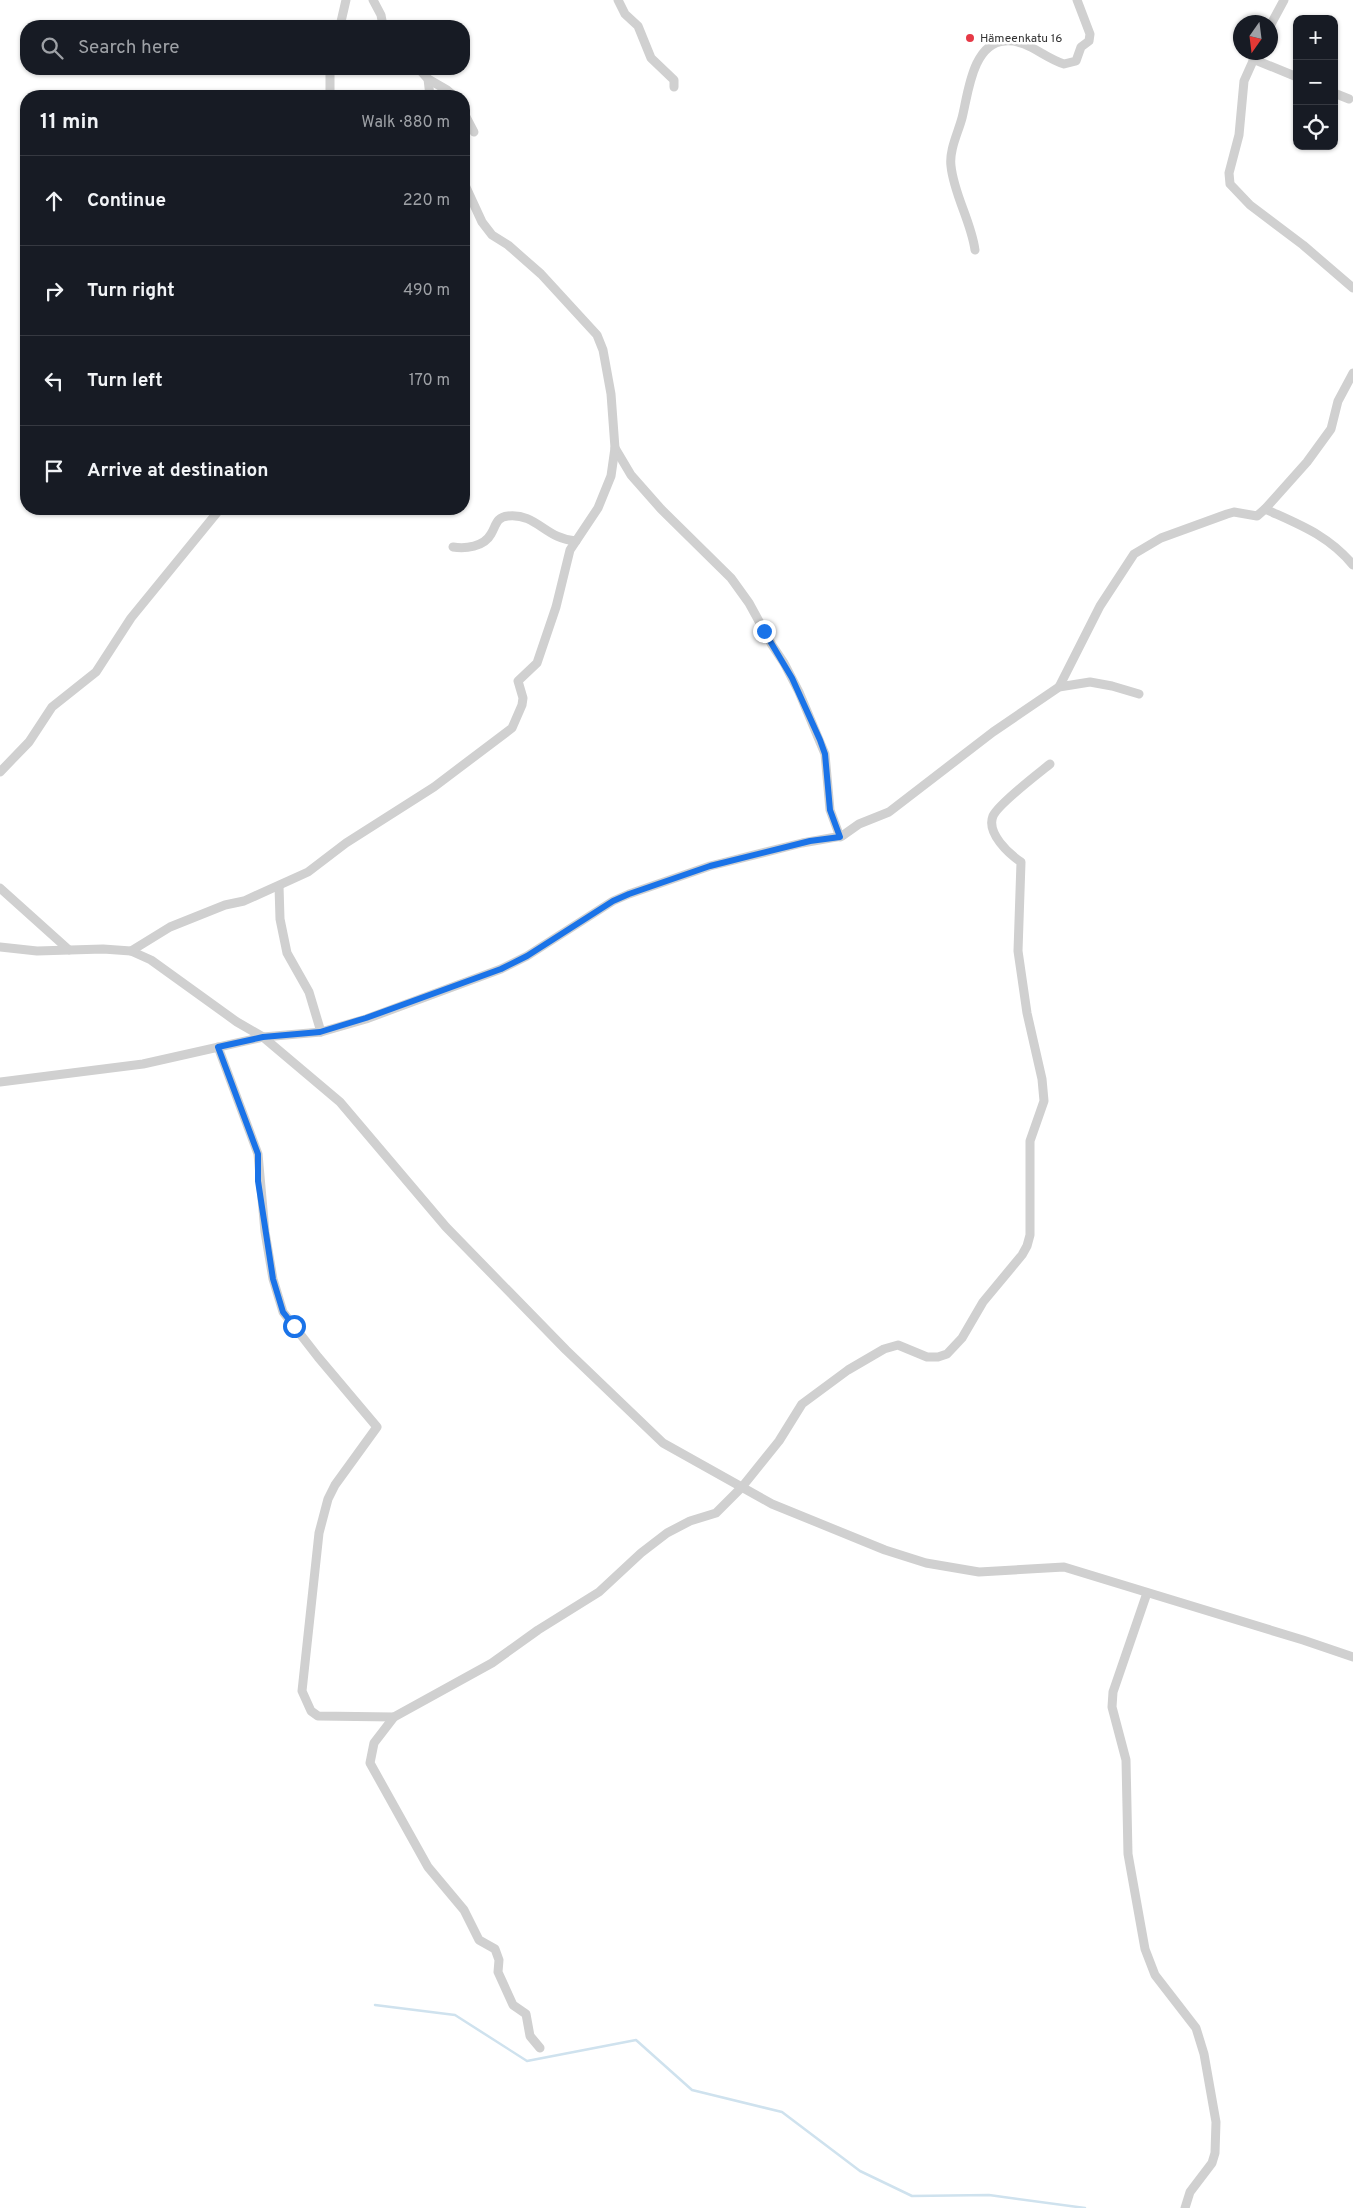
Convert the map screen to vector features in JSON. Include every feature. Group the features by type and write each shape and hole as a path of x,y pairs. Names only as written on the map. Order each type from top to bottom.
{"street":[{"path":"341,20 346,0"},
{"path":"372,0 382,20"},
{"path":"618,0 625,14 638,26 651,58 674,80 674,87"},
{"path":"975,250 973,237 950,164 972,70 992,45 1003,41 1020,42 1064,64 1076,61 1081,47 1089,41 1090,34 1077,0"},
{"path":"1276,15 1284,0"},
{"path":"1253,60 1244,81 1239,134 1230,173 1230,184 1250,205 1303,245 1353,288"},
{"path":"1263,60 1293,75"},
{"path":"330,75 330,90"},
{"path":"424,75 447,90"},
{"path":"428,79 429,90"},
{"path":"1338,95 1349,99"},
{"path":"470,124 474,132"},
{"path":"131,951 170,926 225,905 244,901 308,872 352,839 434,787 512,728 522,705 518,682 537,663 556,607 567,558 598,508 611,476 615,448 609,385 603,350 597,335 541,274 508,245 492,235 482,222 470,196"},
{"path":"1059,687 1100,606 1134,554 1161,538 1227,514 1234,512 1257,516 1306,462 1331,429 1338,400 1353,373"},
{"path":"615,448 631,475 661,509 731,578 749,603 784,663 799,692 825,754 830,810 840,837"},
{"path":"1265,509 1316,533 1339,548 1353,565"},
{"path":"0,772 29,742 52,707 96,672 131,618 215,515"},
{"path":"453,547 467,548 487,540 498,520 509,516 530,518 554,536 576,541"},
{"path":"0,1082 143,1064 263,1037 320,1032 415,1002 501,969 527,956 613,901 645,887 710,866 778,848 823,838 840,837 859,824 889,812 993,732 1059,687 1090,682 1139,694"},
{"path":"540,2048 530,2036 526,2014 513,2005 498,1972 499,1960 495,1949 479,1940 464,1910 428,1867 370,1763 374,1743 394,1717 492,1663 538,1630 599,1592 641,1552 667,1533 690,1521 716,1513 742,1487 779,1441 802,1404 848,1370 884,1349 898,1346 927,1357 938,1357 954,1348 971,1325 983,1302 1027,1246 1030,1228 1030,1141 1044,1101 1044,1094 1018,951 1021,862 1006,851 999,841 992,822 993,815 1010,798 1050,764"},
{"path":"279,886 280,919 287,953 309,992 320,1032"},
{"path":"0,888 69,950"},
{"path":"0,947 37,951 103,949 131,951 151,960 237,1022 263,1037 340,1102 446,1227 566,1350 663,1443 772,1504 886,1550 926,1563 979,1572 1064,1567 1288,1635 1353,1657"},
{"path":"218,1047 258,1154 258,1181 265,1232 273,1279 283,1312 318,1357 377,1426 374,1434 335,1485 328,1499 319,1533 302,1691 311,1710 318,1716 394,1717"},
{"path":"1147,1593 1113,1692 1112,1707 1126,1760 1128,1854 1145,1949 1155,1975 1196,2028 1204,2054 1216,2122 1215,2153 1212,2162 1190,2192 1185,2208"}],"waterway":[{"path":"375,2005 455,2015 527,2061 636,2040 692,2090 782,2112 860,2171 912,2196 989,2195 1085,2208"}],"place":[{"name":"Hämeenkatu 16","path":"970,38"}],"route":[{"path":"294,1326 283,1312 273,1279 258,1181 258,1154 218,1047 263,1037 320,1032 415,1002 501,969 527,956 613,901 645,887 710,866 778,848 823,838 833,839 840,837 830,810 825,754 820,740 792,678 764,631"}]}
